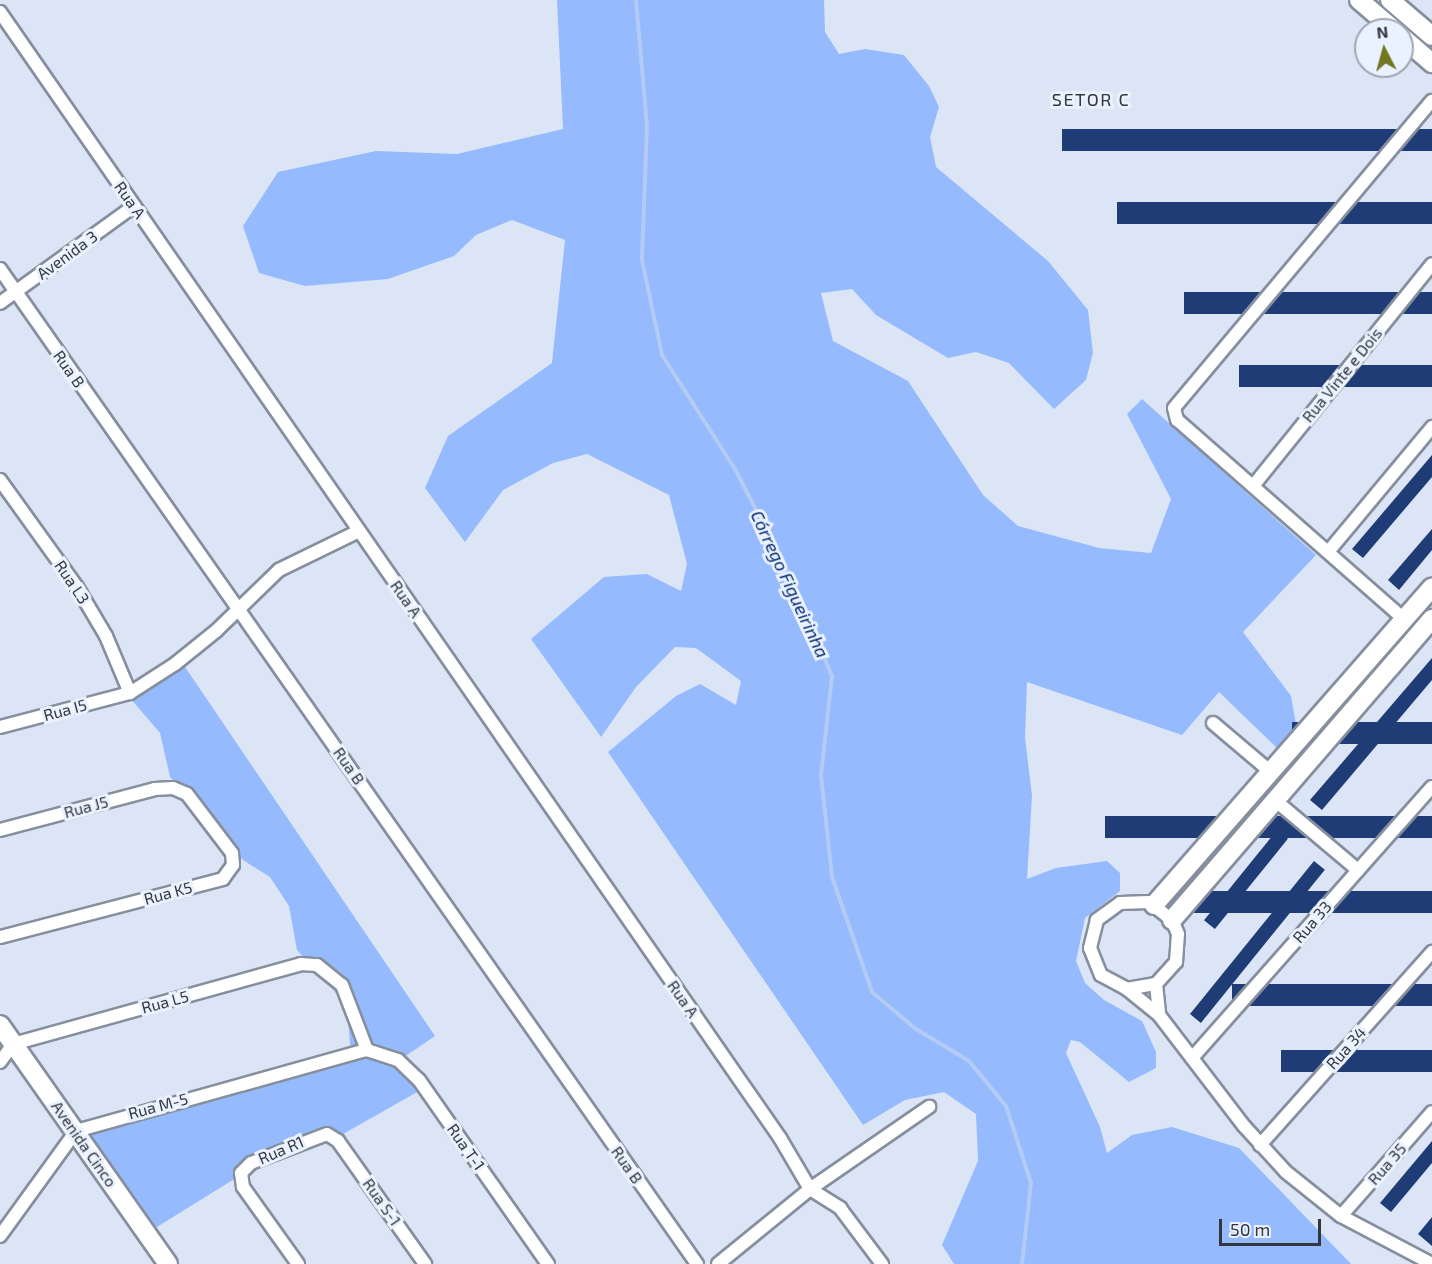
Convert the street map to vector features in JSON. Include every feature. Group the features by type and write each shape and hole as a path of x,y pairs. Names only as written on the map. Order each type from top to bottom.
{"street":[{"path":"1359,0 1380,18"},
{"path":"1390,0 1432,36"},
{"name":"Rua A","path":"0,12 780,1138 810,1189"},
{"path":"1414,47 1432,63"},
{"path":"1405,620 1177,420 1174,408 1432,100"},
{"name":"Avenida 3","path":"0,303 134,206"},
{"name":"Rua Vinte e Dois","path":"1253,486 1432,264"},
{"name":"Rua B","path":"0,269 697,1264"},
{"path":"1328,552 1432,428"},
{"name":"Rua L3","path":"0,480 77,587 106,636 130,693"},
{"name":"Rua I5","path":"0,727 130,693 175,664 216,631 237,608 279,570 359,531"},
{"path":"1154,905 1432,588"},
{"path":"1172,920 1432,620"},
{"path":"1213,723 1272,773"},
{"name":"Rua 33","path":"1192,1058 1432,787"},
{"name":"Rua J5","path":"0,830 155,789 173,788"},
{"name":"Rua K5","path":"0,937 223,879 233,865 232,853 187,794 173,788"},
{"path":"1276,801 1358,870"},
{"path":"1127,989 1156,984 1176,963 1179,941 1172,920 1154,905 1135,900 1120,903 1102,915 1091,934 1094,963 1101,975 1127,989 1159,1015 1260,1145 1341,1216 1431,1264"},
{"name":"Rua 34","path":"1260,1145 1432,952"},
{"name":"Rua L5","path":"13,1044 301,964 317,965 342,985 367,1050"},
{"path":"1156,984 1159,1015"},
{"name":"Avenida Cinco","path":"0,1025 168,1264"},
{"path":"0,1062 13,1044"},
{"name":"Rua M-5","path":"76,1131 367,1050"},
{"name":"Rua T-1","path":"367,1050 398,1060 419,1080 548,1264"},
{"path":"718,1264 810,1189 929,1107"},
{"name":"Rua 35","path":"1341,1216 1432,1112"},
{"path":"0,1236 76,1131"},
{"name":"Rua R1","path":"298,1264 243,1187 241,1173 251,1163 315,1136 327,1134 338,1141"},
{"name":"Rua S-1","path":"338,1141 425,1264"},
{"path":"810,1189 840,1208 882,1264"}],"shaded area":[{"path":"557,0 824,0 825,32 839,54 865,49 904,55 929,86 939,107 930,137 936,167 1048,261 1088,310 1093,353 1086,380 1054,409 1009,363 976,352 948,358 876,315 852,289 821,293 833,341 908,381 983,495 1018,526 1099,548 1151,553 1171,499 1127,414 1142,399 1316,555 1243,632 1291,696 1297,730 1279,750 1219,692 1182,735 1027,682 1025,737 1032,796 1027,879 1056,868 1107,861 1120,873 1120,891 1085,918 1076,961 1085,983 1104,1000 1142,1021 1156,1052 1156,1068 1129,1082 1080,1042 1071,1040 1066,1053 1100,1127 1107,1153 1132,1135 1172,1127 1239,1148 1351,1264 954,1264 942,1245 978,1161 976,1114 944,1092 905,1100 863,1125 608,752 676,696 700,684 736,705 741,681 696,648 675,647 636,687 601,737 531,639 604,577 647,574 681,591 687,564 669,495 587,454 553,463 503,490 465,542 425,488 448,436 552,363 565,240 512,220 476,235 454,256 388,279 305,286 259,273 243,226 278,172 376,151 457,154 563,129"},
{"path":"183,664 435,1036 397,1062 419,1091 343,1134 324,1129 250,1156 239,1166 236,1178 152,1230 82,1133 357,1060 350,1044 347,1005 297,950 289,906 270,877 243,860 170,777 160,733 130,698"}],"building":[{"path":"1062,129 1432,129 1432,151 1062,151"},
{"path":"1117,202 1432,202 1432,224 1117,224"},
{"path":"1184,292 1432,292 1432,314 1184,314"},
{"path":"1239,365 1432,365 1432,387 1239,387"},
{"path":"1432,455 1432,477 1363,558 1352,549"},
{"path":"1432,529 1432,550 1399,590 1388,580"},
{"path":"1432,658 1432,680 1322,810 1310,800"},
{"path":"1292,722 1432,722 1432,744 1292,744"},
{"path":"1105,816 1432,816 1432,838 1105,838"},
{"path":"1277,830 1288,839 1215,929 1204,920"},
{"path":"1314,861 1325,870 1201,1023 1190,1014"},
{"path":"1162,891 1432,891 1432,913 1162,913"},
{"path":"1232,984 1432,984 1432,1006 1232,1006"},
{"path":"1281,1050 1432,1050 1432,1072 1281,1072"},
{"path":"1432,1141 1432,1163 1391,1212 1380,1203"},
{"path":"1432,1217 1432,1246 1418,1234"}],"waterway":[{"name":"Córrego Figueirinha","path":"636,0 647,127 642,260 662,355 735,469 787,570 832,676 821,775 832,877 872,992 916,1029 969,1061 1006,1106 1031,1183 1022,1264"}],"district":[{"name":"SETOR C","path":"1091,99"}]}
